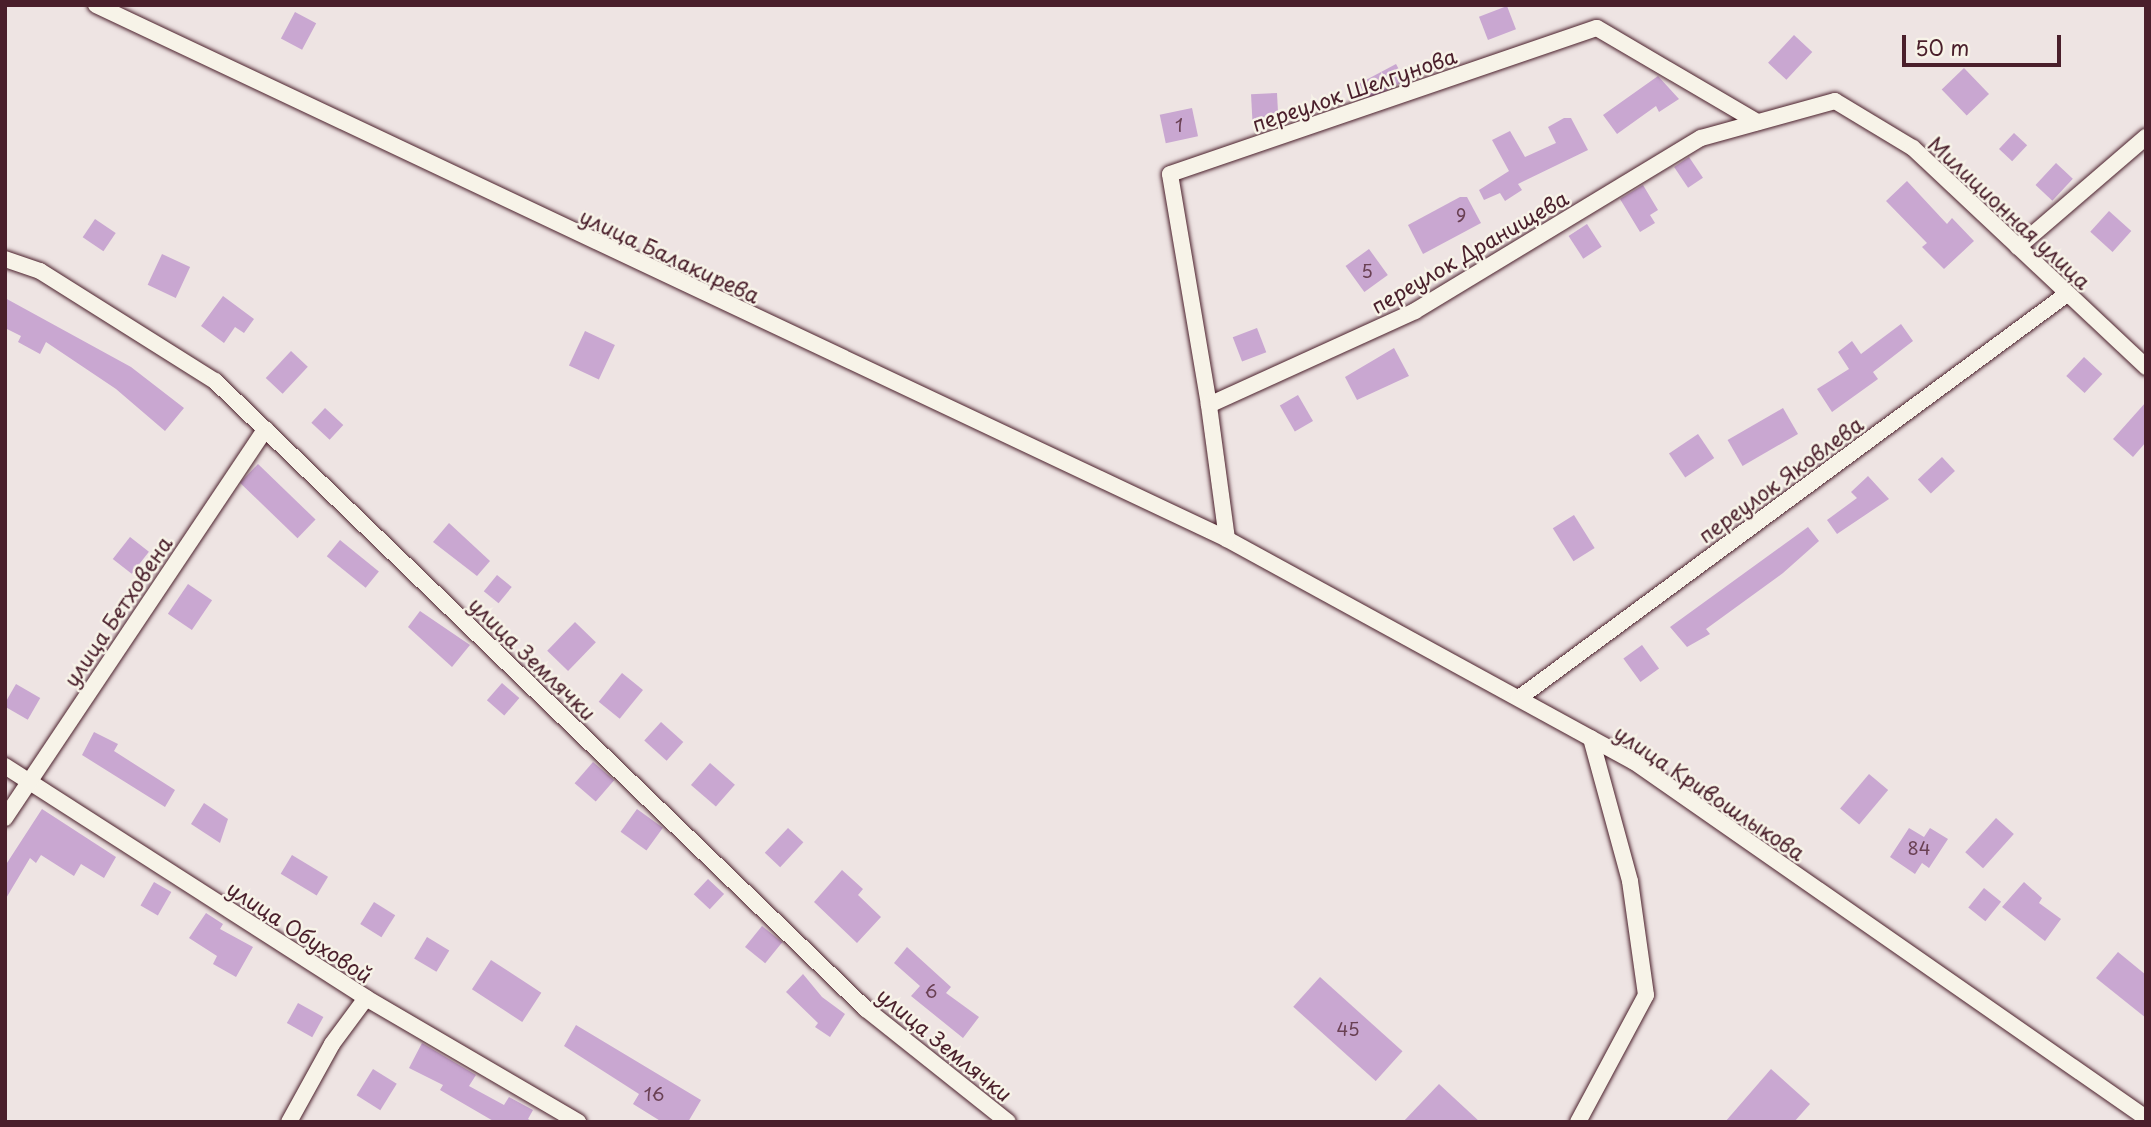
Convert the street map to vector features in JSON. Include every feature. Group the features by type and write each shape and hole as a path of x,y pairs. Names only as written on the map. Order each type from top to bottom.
{"street":[{"name":"улица Балакирева","path":"96,5 1227,539"},
{"name":"переулок Шелгунова","path":"1209,405 1170,174 1597,28 1757,122"},
{"name":"переулок Дранищева","path":"1209,405 1415,311 1701,138 1835,101"},
{"name":"Милиционная улица","path":"1835,101 1913,148 2146,368"},
{"path":"2018,247 2146,137"},
{"name":"улица Землячки","path":"5,260 40,271 215,381 866,1009 1008,1122"},
{"name":"переулок Яковлева","path":"1518,698 2067,294"},
{"path":"1209,405 1227,539"},
{"name":"улица Бетховена","path":"5,818 27,780 265,429"},
{"name":"улица Кривошлыкова","path":"1227,539 1633,761 2146,1118"},
{"path":"1578,1122 1646,995 1630,881 1591,738"},
{"name":"улица Обуховой","path":"5,766 366,999 578,1122"},
{"path":"289,1122 332,1044 366,999"}],"building":[{"path":"1507,6 1516,29 1488,40 1479,17"},
{"path":"295,12 316,23 302,50 281,38"},
{"path":"1794,35 1812,52 1786,80 1768,63"},
{"path":"1396,64 1405,81 1368,100 1359,84"},
{"path":"1964,68 1989,94 1967,115 1942,90"},
{"path":"1658,76 1679,99 1659,112 1656,106 1617,134 1603,115"},
{"path":"1277,93 1279,126 1253,127 1251,94"},
{"path":"1192,108 1198,136 1166,143 1160,115"},
{"path":"1564,118 1571,118 1588,150 1518,184 1522,190 1505,201 1500,193 1484,200 1479,190 1509,171 1492,140 1510,131 1525,157 1556,143 1548,127"},
{"path":"2014,133 2027,145 2012,161 1999,149"},
{"path":"1689,157 1703,178 1688,188 1674,167"},
{"path":"2056,163 2073,179 2052,201 2036,185"},
{"path":"1907,181 1947,224 1952,218 1974,241 1944,269 1922,247 1927,243 1886,201"},
{"path":"1643,185 1658,210 1650,215 1655,223 1640,232 1620,199"},
{"path":"1460,197 1467,197 1481,223 1423,254 1408,225"},
{"path":"2109,211 2131,231 2113,252 2090,232"},
{"path":"95,219 116,233 103,251 83,237"},
{"path":"1587,224 1602,247 1583,259 1569,236"},
{"path":"1369,249 1388,275 1364,292 1346,266"},
{"path":"162,254 190,267 176,298 148,285"},
{"path":"223,296 254,319 244,333 235,327 224,343 201,326"},
{"path":"5,298 131,367 184,408 165,431 116,389 46,342 40,354 18,342 21,336 5,328"},
{"path":"1901,324 1913,341 1873,372 1878,379 1832,412 1817,389 1849,369 1838,352 1852,341 1861,354"},
{"path":"1257,328 1266,352 1242,362 1233,337"},
{"path":"585,331 615,345 599,379 569,365"},
{"path":"1394,348 1409,376 1357,400 1345,377"},
{"path":"291,351 308,367 283,394 266,378"},
{"path":"2084,357 2102,374 2085,393 2066,376"},
{"path":"1298,395 1313,421 1295,431 1280,406"},
{"path":"2146,402 2146,442 2133,457 2113,439"},
{"path":"325,408 343,425 330,440 311,423"},
{"path":"1783,408 1798,434 1743,466 1728,440"},
{"path":"1698,434 1714,458 1685,478 1669,454"},
{"path":"1942,457 1955,471 1931,493 1918,480"},
{"path":"258,464 316,520 297,538 240,483"},
{"path":"1868,476 1889,499 1837,534 1827,520 1857,498 1851,492"},
{"path":"1574,515 1595,548 1573,561 1553,528"},
{"path":"449,523 490,561 477,576 433,542"},
{"path":"1808,527 1819,541 1783,573 1706,629 1710,634 1687,647 1670,627"},
{"path":"130,537 149,552 132,574 113,559"},
{"path":"340,540 379,571 366,588 327,556"},
{"path":"497,575 512,587 499,603 484,591"},
{"path":"188,584 212,600 192,630 168,614"},
{"path":"420,611 470,645 452,667 408,627"},
{"path":"575,622 596,642 568,671 547,651"},
{"path":"1642,645 1659,668 1640,682 1623,659"},
{"path":"622,673 643,690 620,719 599,702"},
{"path":"502,683 519,698 504,715 487,700"},
{"path":"16,684 40,698 28,720 5,707"},
{"path":"661,722 683,742 667,761 644,741"},
{"path":"94,732 118,744 114,751 175,790 165,807 82,755"},
{"path":"593,762 614,780 596,802 575,783"},
{"path":"710,763 735,785 716,807 691,785"},
{"path":"1869,774 1888,790 1859,825 1840,808"},
{"path":"204,803 228,819 220,843 191,824"},
{"path":"42,809 116,857 104,878 81,864 74,876 41,855 36,863 30,858 5,900 5,866"},
{"path":"637,809 663,828 646,850 621,832"},
{"path":"1996,818 2014,834 1983,868 1965,852"},
{"path":"788,828 803,842 780,867 765,853"},
{"path":"1909,828 1924,837 1930,828 1948,839 1929,868 1922,863 1915,874 1890,857"},
{"path":"292,855 328,877 317,895 281,874"},
{"path":"842,870 863,889 858,895 881,917 857,943 814,902"},
{"path":"708,879 724,894 710,909 694,894"},
{"path":"154,882 171,892 158,915 140,905"},
{"path":"2024,882 2042,898 2039,903 2061,919 2045,941 2002,907"},
{"path":"1984,888 2001,902 1985,921 1968,907"},
{"path":"374,902 395,915 381,937 360,924"},
{"path":"206,913 223,924 220,929 253,947 236,977 213,964 217,956 189,938"},
{"path":"762,926 782,942 765,963 745,947"},
{"path":"427,937 449,950 436,972 414,958"},
{"path":"907,947 951,987 946,993 979,1017 963,1038 911,996 920,986 894,963"},
{"path":"2118,952 2146,975 2146,1018 2096,978"},
{"path":"491,960 541,993 522,1022 472,989"},
{"path":"803,974 822,997 845,1014 830,1037 815,1027 818,1023 786,992"},
{"path":"1320,977 1402,1051 1376,1081 1293,1007"},
{"path":"298,1003 323,1017 312,1037 287,1023"},
{"path":"576,1025 701,1100 688,1122 662,1122 633,1104 639,1094 564,1046"},
{"path":"422,1043 476,1075 469,1086 504,1105 509,1097 533,1110 528,1119 533,1122 495,1122 440,1090 443,1085 409,1068"},
{"path":"373,1069 397,1084 380,1110 357,1095"},
{"path":"1771,1069 1810,1104 1794,1122 1725,1122"},
{"path":"1439,1084 1480,1122 1403,1122"}]}
